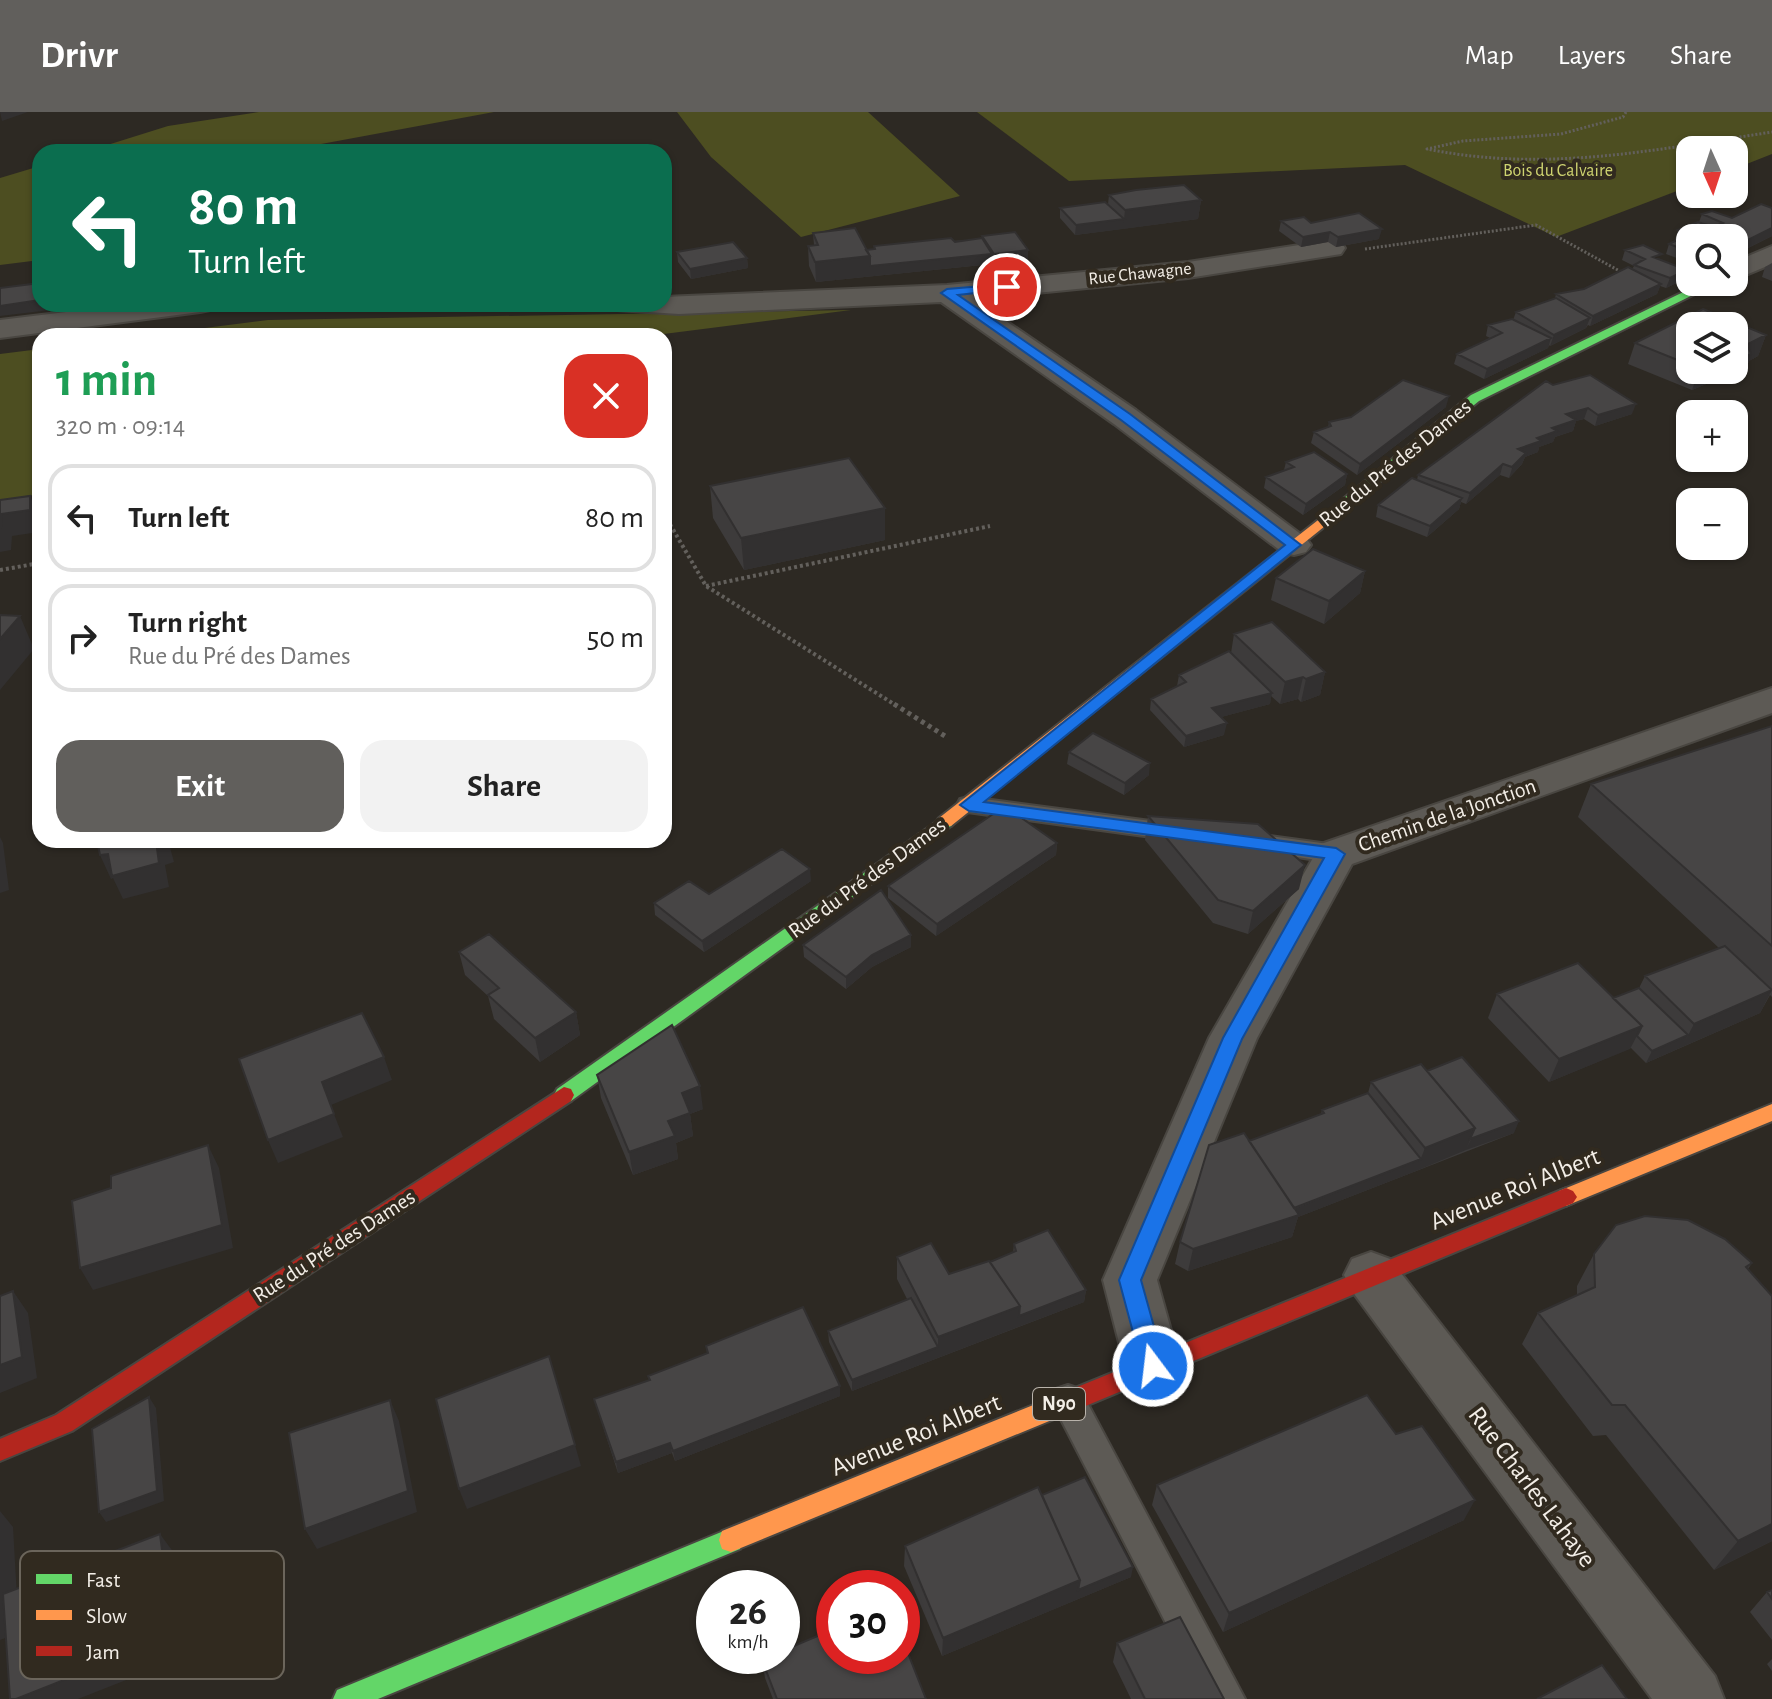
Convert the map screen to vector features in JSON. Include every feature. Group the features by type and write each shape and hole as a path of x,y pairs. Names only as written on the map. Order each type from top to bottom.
{"street":[{"name":"Rue Chawagne","path":"672,306 947,293 1188,270 1332,248"},
{"path":"1748,265 1772,254"},
{"path":"947,293 1125,417 1294,545"},
{"name":"Rue du Pré des Dames","path":"0,1450 64,1423 561,1097 969,805 1475,398 1682,297"},
{"path":"0,329 136,312"},
{"name":"Chemin de la Jonction","path":"1153,1366 1130,1280 1233,1038 1336,854 1772,700"},
{"name":"Avenue Roi Albert","path":"346,1699 1772,1112"},
{"name":"Rue Charles Lahaye","path":"1371,1275 1692,1699"}],"lane":[{"path":"969,805 1198,835"},
{"path":"1229,839 1336,854"},
{"path":"1068,1400 1226,1699"}],"path":[{"path":"1626,112 1623,117 1561,134 1463,141 1427,149 1465,160 1581,159 1772,132"},
{"path":"1365,249 1536,225 1631,277 1682,297"},
{"path":"706,586 990,526"},
{"path":"672,528 706,586 945,736"},
{"path":"0,570 32,564"}],"green space":[{"path":"259,112 494,112 321,144 111,144 168,126"},
{"path":"677,112 868,112 960,196 801,237 711,157"},
{"name":"Bois du Calvaire","path":"977,112 1772,112 1772,154 1748,163 1748,136 1676,136 1676,191 1556,237 1405,165 1069,181"},
{"path":"32,168 32,261 0,265 0,178"},
{"path":"851,310 672,333 672,328 205,328 268,320"},
{"path":"32,350 32,495 0,500 0,354"}],"building":[{"path":"1184,185 1201,200 1125,210 1109,195 1136,190"},
{"path":"1105,202 1124,219 1076,225 1060,208"},
{"path":"1761,204 1772,208 1772,228 1748,240 1748,224 1721,224 1723,223 1702,214 1712,211 1732,218"},
{"path":"1359,213 1382,229 1338,237 1330,232 1303,237 1281,221 1304,217 1311,223"},
{"path":"855,228 870,256 815,262 808,246 818,245 813,233"},
{"path":"1015,232 1028,250 994,254 982,236"},
{"path":"951,238 955,242 982,238 992,254 870,266 870,256 866,250 875,249 874,246"},
{"path":"733,242 747,258 690,269 677,252"},
{"path":"1643,245 1662,254 1653,257 1676,266 1676,275 1670,278 1634,265 1645,259 1625,250"},
{"path":"1628,267 1661,284 1593,316 1556,294 1584,289"},
{"path":"32,284 32,301 0,306 0,288"},
{"path":"1556,298 1590,318 1554,335 1516,312"},
{"path":"1512,319 1551,338 1487,369 1457,354 1502,333 1488,325"},
{"path":"1676,322 1676,359 1635,343"},
{"path":"1748,328 1766,335 1748,344"},
{"path":"1590,375 1636,404 1598,415 1588,408 1566,414 1576,420 1552,428 1557,431 1518,449 1526,453 1512,467 1503,464 1470,493 1418,475 1546,381 1553,385"},
{"path":"1403,380 1449,396 1360,464 1314,432 1331,426 1329,422 1351,417"},
{"path":"1314,452 1347,474 1306,504 1266,477 1294,467 1286,462"},
{"path":"849,458 885,508 741,538 710,486"},
{"path":"1412,478 1462,498 1430,526 1378,505"},
{"path":"30,496 30,510 2,514 0,528 0,500"},
{"path":"1313,549 1365,571 1329,601 1276,578"},
{"path":"0,615 20,616 0,639"},
{"path":"1272,622 1325,672 1285,682 1234,634"},
{"path":"1229,651 1272,693 1212,708 1227,723 1186,736 1151,699 1186,682 1179,675"},
{"path":"1772,726 1772,946 1591,784"},
{"path":"1093,733 1150,763 1125,783 1069,752"},
{"path":"1009,809 1057,843 937,924 888,886 999,810"},
{"path":"1148,816 1258,824 1305,865 1253,911 1218,900"},
{"path":"99,848 157,848 159,863 112,876 108,854 100,855"},
{"path":"782,849 810,869 702,941 654,903 689,881 709,894"},
{"path":"881,890 911,935 872,955 846,977 803,945"},
{"path":"489,934 576,1012 535,1038 488,995 499,988 459,952"},
{"path":"1725,946 1772,990 1694,1024 1645,976"},
{"path":"1578,963 1642,1026 1559,1059 1497,994"},
{"path":"1639,988 1688,1035 1652,1051 1637,1036 1642,1026 1613,998"},
{"path":"362,1013 384,1057 322,1082 334,1114 268,1140 239,1059"},
{"path":"672,1025 700,1086 682,1093 690,1113 668,1121 675,1136 629,1152 597,1075"},
{"path":"1462,1057 1519,1121 1470,1139 1475,1128 1427,1071"},
{"path":"1421,1064 1475,1128 1425,1148 1371,1082"},
{"path":"1368,1093 1421,1159 1294,1208 1249,1141"},
{"path":"1244,1133 1299,1215 1193,1249 1180,1242 1209,1145"},
{"path":"208,1145 222,1225 80,1268 72,1201 111,1188 111,1176"},
{"path":"1645,1216 1688,1220 1725,1239 1752,1263 1746,1267 1772,1296 1772,1524 1738,1541 1625,1405 1612,1405 1538,1313 1595,1287 1594,1254 1616,1225"},
{"path":"1048,1230 1086,1290 1019,1316 1020,1306 990,1262 1016,1251 1014,1244"},
{"path":"931,1243 949,1274 989,1261 1020,1306 938,1337 897,1257"},
{"path":"13,1291 22,1357 0,1365 0,1296"},
{"path":"911,1298 938,1347 852,1380 828,1331"},
{"path":"803,1307 840,1386 673,1451 670,1443 616,1462 594,1399 650,1380 648,1376 708,1353 706,1346"},
{"path":"549,1356 575,1445 459,1489 436,1399"},
{"path":"1367,1395 1396,1434 1422,1426 1475,1500 1229,1613 1157,1485"},
{"path":"149,1397 157,1491 99,1512 92,1429"},
{"path":"390,1400 408,1491 305,1529 289,1433"},
{"path":"1085,1477 1133,1567 1078,1590 1080,1580 1042,1495"},
{"path":"1038,1487 1080,1580 943,1638 920,1582 920,1570 915,1570 905,1546"},
{"path":"160,1534 162,1551 116,1551"},
{"path":"20,1588 20,1679 67,1679 10,1699 3,1594"},
{"path":"1180,1617 1224,1699 1145,1699 1117,1643"},
{"path":"816,1637 816,1674 916,1674 926,1699 777,1699 767,1674 800,1674 800,1643"},
{"path":"1602,1665 1627,1699 1537,1699"}],"traffic: fast":[{"path":"1350,499 1475,398 1684,296"},
{"path":"564,1095 945,822"},
{"path":"346,1699 731,1540"}],"traffic: slow":[{"path":"945,822 1350,499"},
{"path":"1566,1197 1772,1112"},
{"path":"731,1540 1068,1402"}],"traffic: jam":[{"path":"0,1450 64,1423 564,1095"},
{"path":"1068,1402 1566,1197"}],"route":[{"path":"1007,287 947,293 1125,417 1294,545 969,805 1336,854 1233,1038 1130,1280 1153,1366"}]}
